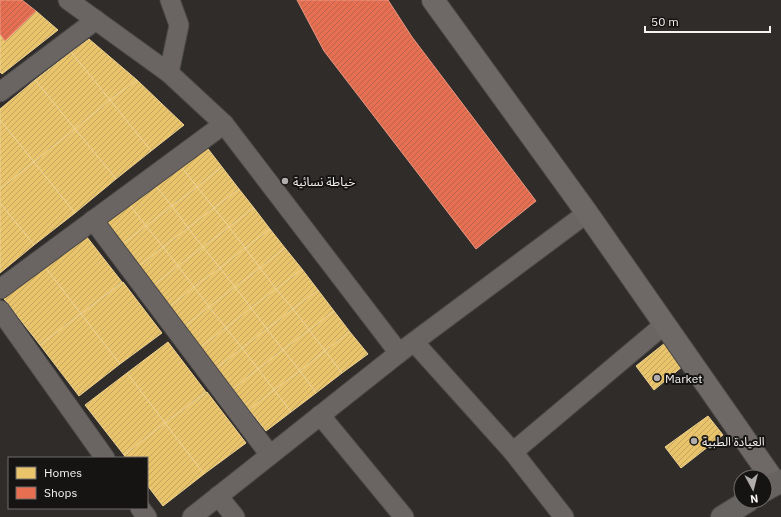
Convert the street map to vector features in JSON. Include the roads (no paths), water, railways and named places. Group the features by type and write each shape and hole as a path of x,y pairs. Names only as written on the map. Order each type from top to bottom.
{"highway":[{"path":"722,517 735,509"}],"main road":[{"path":"432,0 587,213 776,487"}],"street":[{"path":"68,0 169,73 224,124 399,353"},
{"path":"169,73 179,24 170,0"},
{"path":"0,92 96,20"},
{"path":"0,289 224,124"},
{"path":"192,517 399,353 587,213"},
{"path":"93,220 270,455"},
{"path":"0,310 104,457"},
{"path":"513,452 665,324"},
{"path":"414,342 513,452 564,517"},
{"path":"320,415 404,517"},
{"path":"218,496 235,517"},
{"path":"141,509 147,517"}],"place":[{"name":"خياطة نسائية","path":"285,181"},
{"name":"Market","path":"657,378"},
{"name":"العيادة الطبية","path":"694,441"}]}
